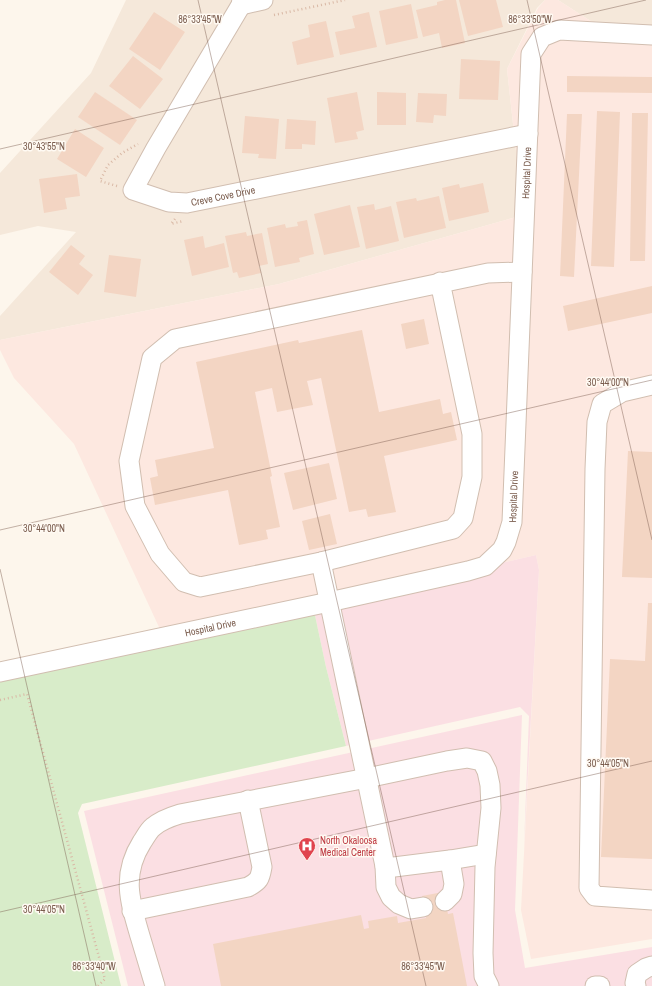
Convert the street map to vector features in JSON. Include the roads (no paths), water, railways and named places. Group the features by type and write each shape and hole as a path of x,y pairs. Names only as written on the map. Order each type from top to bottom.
{"street":[{"path":"241,2 263,0"},
{"name":"Creve Cove Drive","path":"241,2 133,190 169,202 187,203 528,134"},
{"name":"Hospital Drive","path":"0,672 468,571 485,566 502,550 512,522 531,54 542,37 559,30 652,35"},
{"path":"440,282 472,434 472,477 463,518 453,529 321,562 200,587 184,582 160,554 135,506 129,461 152,358 176,339 440,282 488,273 522,272"},
{"path":"652,385 622,392 602,404 597,422 594,469 589,888 595,896 652,900"},
{"path":"321,562 385,866 386,887 391,897 399,904 411,909 424,907"},
{"path":"155,986 132,911 129,895 129,879 132,862 140,846 152,828 165,820 180,814 467,758 482,761 487,771 491,793 491,808 485,867 483,952 484,976 489,986"},
{"path":"132,911 248,887 257,883 261,877 262,867 248,800"},
{"path":"385,866 394,867 486,854"},
{"path":"445,901 452,894 454,884 450,860"},
{"path":"636,986 635,983 637,974 652,966"},
{"path":"595,986 600,986"}],"place":[{"name":"North Okaloosa Medical Center","path":"307,861"}]}
